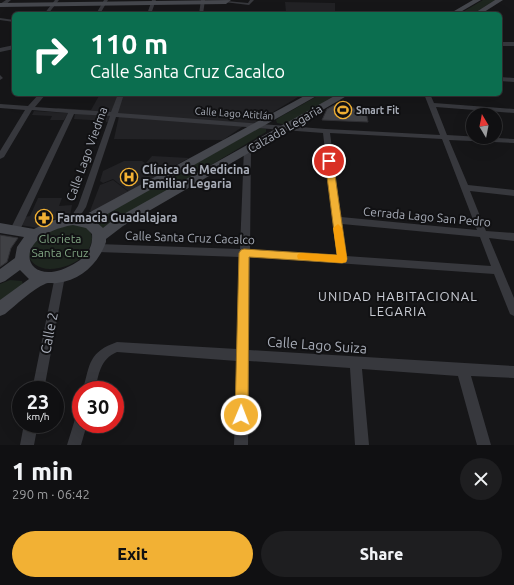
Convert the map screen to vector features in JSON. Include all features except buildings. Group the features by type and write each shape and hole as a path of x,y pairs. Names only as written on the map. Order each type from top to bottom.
{"main road":[{"path":"458,12 478,0"},
{"path":"479,12 500,0"},
{"path":"1,5 56,2 227,1"},
{"name":"Calzada Legaria","path":"78,221 260,125 311,96"},
{"name":"Calzada Legaria","path":"99,242 118,223 288,128 342,96"},
{"path":"0,228 26,234 54,224 78,221 94,227 99,242 93,257 84,266 73,272 60,276 42,277 28,271 22,261 26,234"},
{"path":"0,277 22,261"},
{"path":"0,309 42,277"}],"street":[{"path":"1,5 9,0"},
{"path":"150,12 154,1"},
{"path":"201,12 203,1"},
{"path":"227,1 251,2"},
{"path":"48,12 56,2"},
{"path":"99,12 105,2"},
{"path":"0,23 3,20"},
{"path":"502,44 514,44"},
{"path":"0,51 12,48"},
{"path":"0,51 12,53"},
{"path":"502,79 514,80"},
{"path":"0,156 30,108 42,96"},
{"name":"Calle Lago Viedma","path":"78,221 120,96"},
{"path":"428,96 514,311"},
{"path":"432,105 514,111"},
{"name":"Calle Lago Atitlán","path":"0,106 326,131 514,141"},
{"path":"26,234 72,111"},
{"path":"326,131 342,259"},
{"path":"240,445 247,150"},
{"path":"466,188 514,193"},
{"name":"Cerrada Lago San Pedro","path":"337,220 514,237"},
{"name":"Calle Santa Cruz Cacalco","path":"99,242 497,270"},
{"name":"Calle 2","path":"40,381 60,276"},
{"name":"Calle Lago Suiza","path":"92,381 98,358 106,350 117,347 463,370 514,372"},
{"path":"356,363 362,445"},
{"path":"463,370 484,445"},
{"path":"27,445 29,433"},
{"path":"74,445 78,433"}],"shaded area":[{"path":"285,2 335,3 335,12 286,12"},
{"path":"99,96 118,96 112,113 56,109 58,108 91,110"},
{"path":"122,96 300,96 253,124 116,114"},
{"path":"34,111 68,113 64,120 50,120 52,116 32,115"},
{"path":"75,113 111,116 109,122 106,122 74,119"},
{"path":"119,116 245,125 223,140 114,139"},
{"path":"152,156 189,158 161,173 146,163"},
{"name":"Clínica de Medicina Familiar Legaria","path":"124,161 142,161 161,174 131,193 113,179 103,183 100,181 103,171"},
{"path":"113,180 130,193 96,211 90,211 100,185"},
{"path":"38,198 62,198 59,206 72,205 70,216 57,218 38,228 20,225 25,217 30,216"}],"green space":[{"path":"483,0 495,0 476,12 463,12"},
{"path":"317,96 336,96 286,125 277,123 276,120"},
{"path":"259,128 266,129 266,132 101,231 90,221"},
{"name":"Glorieta Santa Cruz","path":"78,223 88,229 92,238 89,249 80,259 69,265 56,269 39,267 34,264 29,256 29,251 30,246 38,235 47,231"},
{"path":"10,280 22,281 23,285 0,310 0,284"}],"slow traffic":[{"path":"302,256 342,259 338,228"}],"place":[{"name":"Smart Fit","path":"343,110"},
{"name":"Clínica de Medicina Familiar Legaria","path":"129,177"},
{"name":"Farmacia Guadalajara","path":"44,218"}],"district":[{"name":"UNIDAD HABITACIONAL LEGARIA","path":"398,304"}],"route":[{"path":"241,415 244,253 342,259 329,161"}]}
